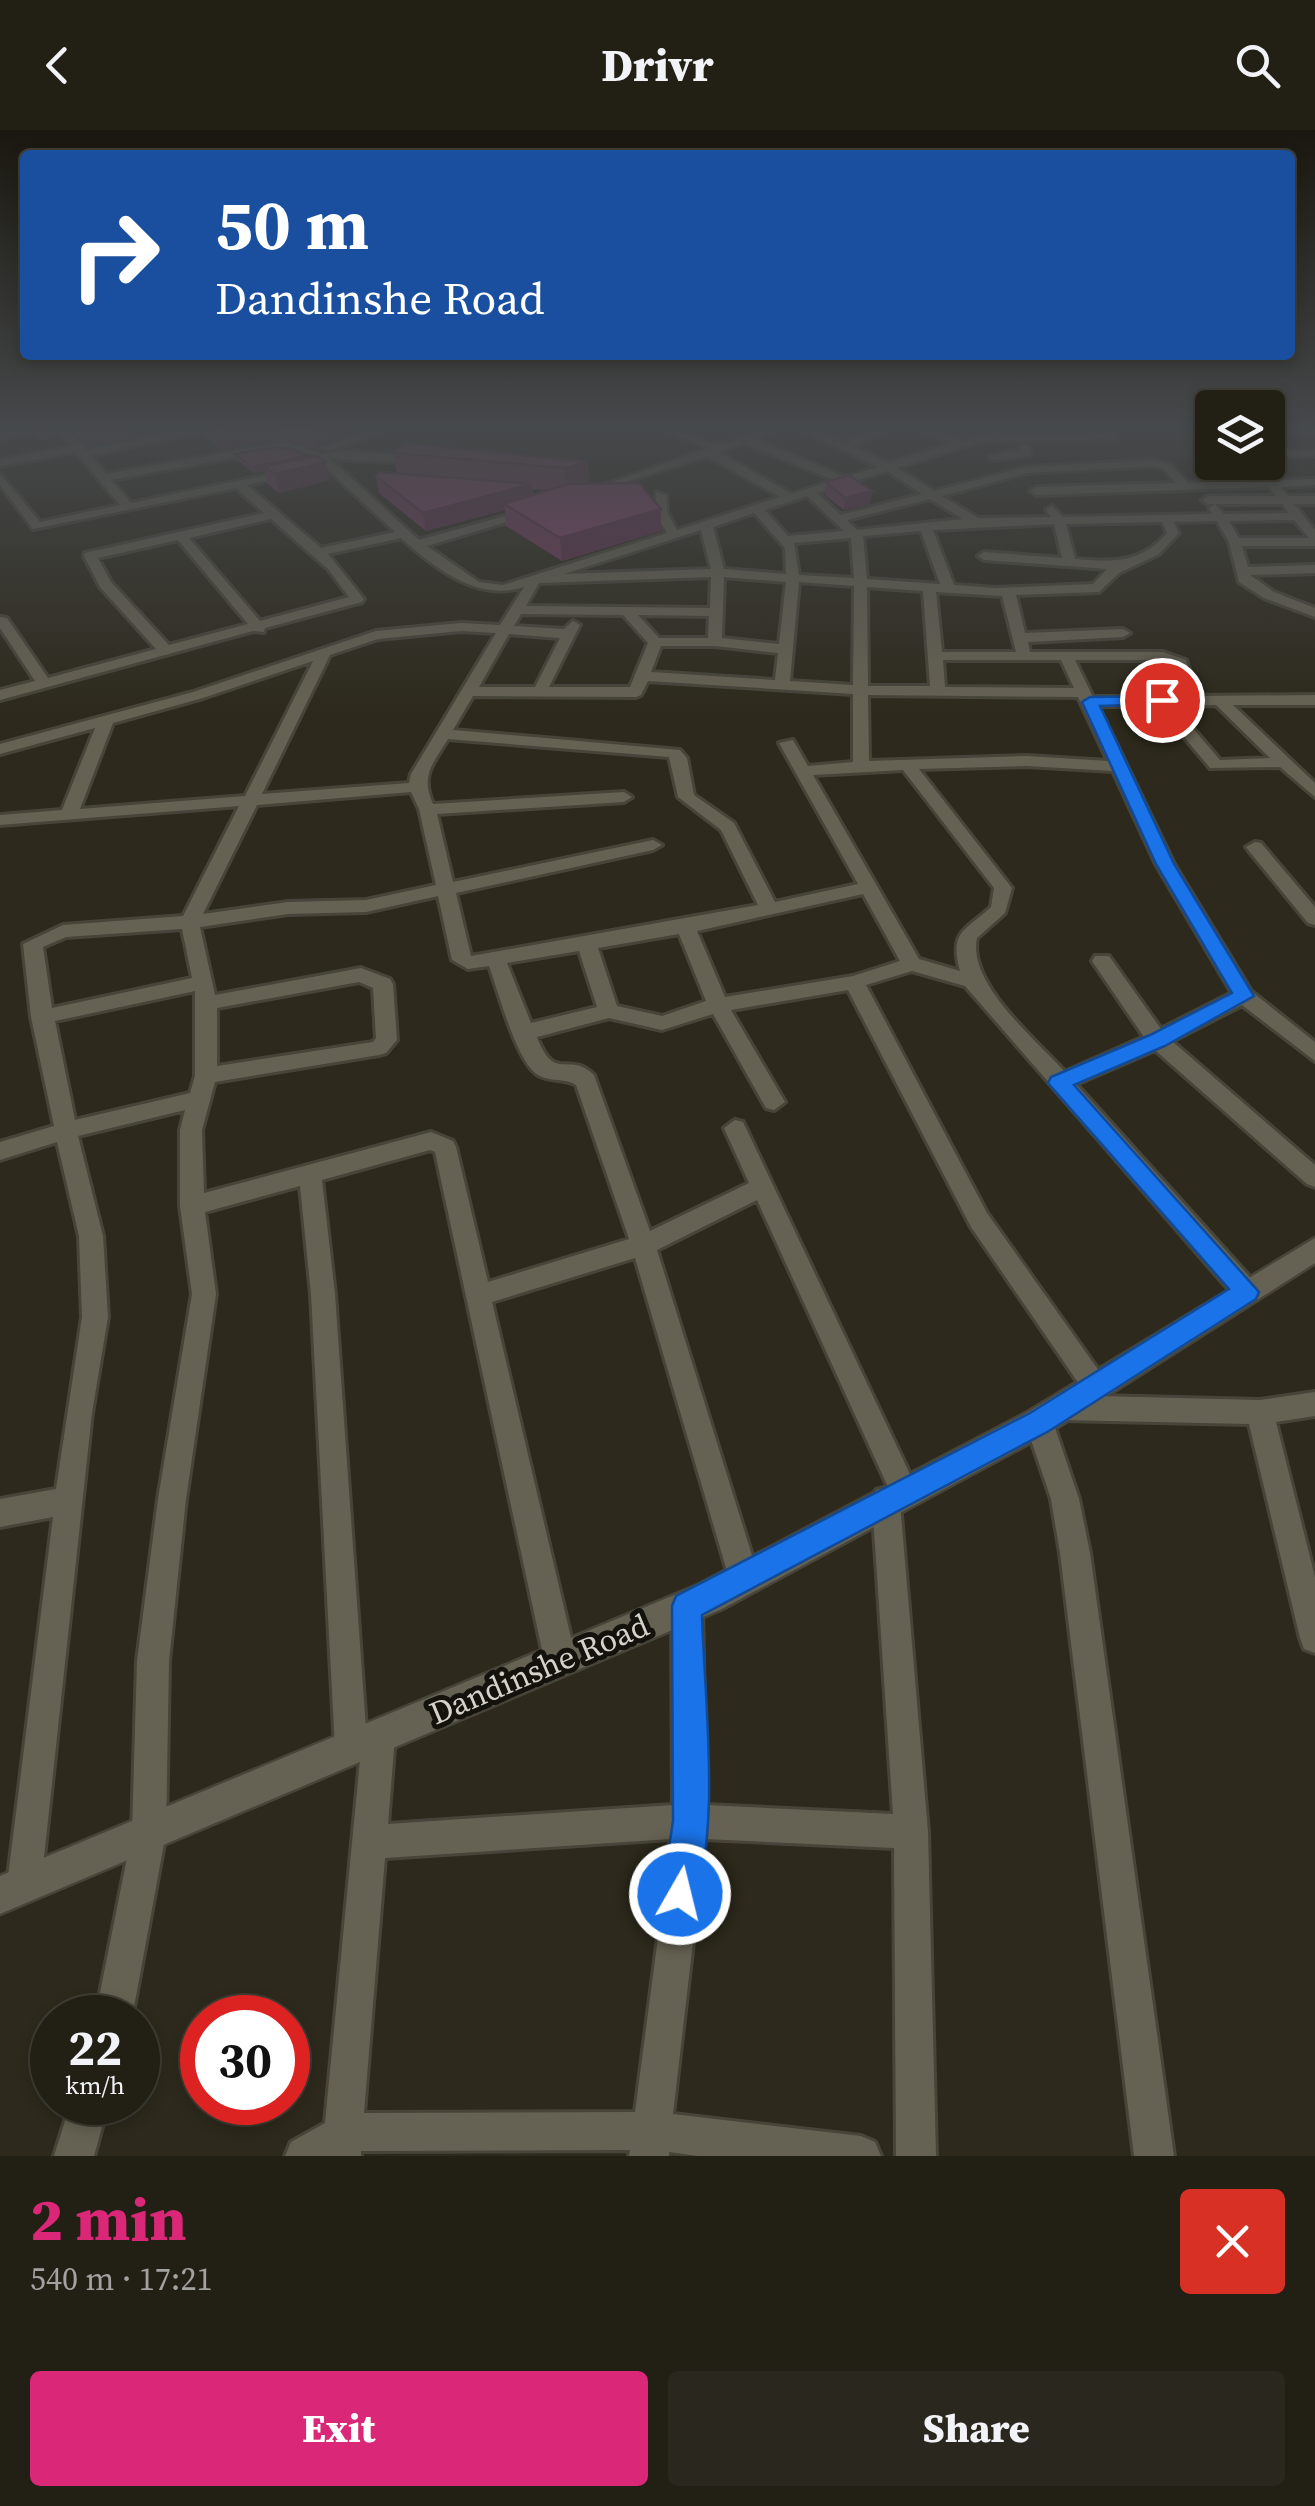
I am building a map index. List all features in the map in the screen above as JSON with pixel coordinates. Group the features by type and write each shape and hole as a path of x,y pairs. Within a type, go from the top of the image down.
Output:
{"street":[{"path":"167,652 89,561 96,552 228,525"},
{"path":"0,695 259,629 358,599 317,553 279,525"},
{"path":"397,525 417,544 484,588 504,589 706,525 718,573 714,642"},
{"path":"417,544 484,525"},
{"path":"668,525 674,535"},
{"path":"771,525 786,540 793,576 782,685"},
{"path":"844,525 856,536 860,582 861,766"},
{"path":"786,540 954,525"},
{"path":"1061,525 1069,560"},
{"path":"536,579 718,573 1008,592 1099,588 1114,570 1164,546 1173,533 1169,525"},
{"path":"1226,525 1235,542 1241,570 1254,588 1315,613"},
{"path":"926,528 948,588"},
{"path":"317,553 405,532"},
{"path":"180,535 259,629"},
{"path":"1235,542 1315,540"},
{"path":"984,556 1126,566"},
{"path":"1241,570 1315,570"},
{"path":"536,579 521,610 419,774 417,787 427,810 464,962 497,961 586,942 686,928 870,887"},
{"path":"929,587 938,692"},
{"path":"1008,592 1024,655"},
{"path":"521,610 716,612"},
{"path":"539,693 578,613"},
{"path":"629,614 655,642 714,642 784,649"},
{"path":"2,621 45,684"},
{"path":"0,750 198,695 325,652 402,631 460,627 569,634"},
{"path":"1020,638 1123,633"},
{"path":"470,691 633,694 644,676 655,642"},
{"path":"118,1995 150,1832 153,1662 172,1499 204,1294 192,1206 191,1130 203,1088 204,993 190,922 248,798 325,652"},
{"path":"1066,654 1165,864 1244,996 1315,1053"},
{"path":"934,656 1172,657 1184,669 1190,700"},
{"path":"644,676 859,690 1162,700 1315,700"},
{"path":"1218,699 1315,792"},
{"path":"1162,700 1216,765 1232,768 1286,762"},
{"path":"70,812 108,718"},
{"path":"443,734 674,754 680,758 686,797 728,827 769,909"},
{"path":"787,744 912,964"},
{"path":"802,771 1042,761 1120,767"},
{"path":"907,764 1003,888 1004,902 998,912 969,935 965,946 972,981 1058,1083 1247,1292"},
{"path":"0,820 417,787"},
{"path":"427,810 624,798"},
{"path":"12,1890 95,1317 90,1236 78,1197 41,1017 32,944 40,937 63,931 190,922 288,908 366,906 653,845"},
{"path":"1255,847 1315,919"},
{"path":"686,928 718,1006 774,1102"},
{"path":"586,942 609,1011"},
{"path":"497,961 522,1033 541,1068 578,1074 586,1081 643,1246 744,1578"},
{"path":"1102,961 1157,1040 1315,1178"},
{"path":"522,1033 609,1011 662,1023 718,1006 854,982 912,964 972,981"},
{"path":"0,1151 203,1088 379,1048 386,1040 383,984 361,976 204,993 41,1017"},
{"path":"854,982 979,1220 1095,1386"},
{"path":"1058,1083 1244,996"},
{"path":"735,1128 764,1186 895,1496 911,1832 916,2156"},
{"path":"192,1206 431,1141 446,1147 560,1659"},
{"path":"310,1173 365,1742 370,1842 344,2144"},
{"path":"479,1295 643,1246 764,1186"},
{"name":"Dandinshe Road","path":"12,1890 687,1606 744,1578 1050,1415 1315,1249"},
{"path":"1154,2156 1075,1553 1050,1415 1260,1412 1315,1404"},
{"path":"1260,1412 1315,1638"},
{"path":"0,1513 69,1500"},
{"path":"651,2144 664,2002 690,1821 687,1606"},
{"path":"370,1842 690,1821 911,1832"},
{"path":"74,2156 83,2125"},
{"path":"305,2156 344,2144 651,2144 861,2156"}],"building":[{"path":"538,525 607,525 560,538"}],"route":[{"path":"680,1894 690,1821 687,1606 1039,1422 1247,1292 1058,1083 1244,996 1165,864 1090,702 1162,700"}]}
